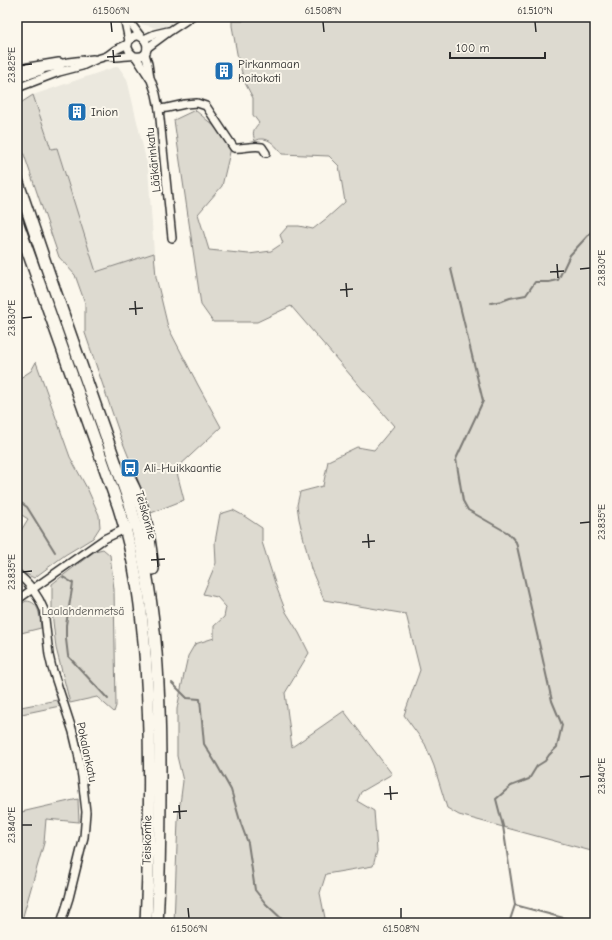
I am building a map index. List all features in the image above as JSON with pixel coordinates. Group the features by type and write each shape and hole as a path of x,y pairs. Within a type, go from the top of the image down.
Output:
{"highway":[{"path":"17,71 59,64"},
{"name":"Teiskontie","path":"17,180 137,524 143,551 150,595 157,658 160,744 160,841 157,923"},
{"name":"Teiskontie","path":"17,221 106,471 125,529 137,582 143,628 150,752 150,820 146,923"},
{"path":"112,451 120,458 140,500 144,512 153,575 150,595"}],"street":[{"path":"125,17 146,42 146,51"},
{"path":"125,17 129,43 128,51 134,56"},
{"path":"107,56 142,56 170,31 191,17"},
{"path":"17,88 107,56 129,43 134,37 142,38 170,31"},
{"name":"Lääkärinkatu","path":"146,51 150,80"},
{"name":"Lääkärinkatu","path":"134,56 150,80 156,94 159,109 172,238"},
{"path":"17,79 59,64 97,59"},
{"path":"159,109 197,103 206,106 234,148 240,149 256,145 262,147 266,153"},
{"path":"17,600 104,539 137,524"},
{"name":"Pokalankatu","path":"17,574 32,589 42,603 52,668 73,732 82,776 86,812 84,838 61,923"}],"shaded area":[{"path":"136,17 182,17 171,24 154,28 141,24"},
{"path":"118,66 127,79 148,168 154,253 96,273 57,148 51,149 33,95"}],"green space":[{"path":"246,17 595,17 595,852 459,815 447,808 434,766 425,744 404,715 420,670 406,614 324,600 311,569 297,505 300,492 323,486 328,461 357,447 374,450 394,426 291,306 257,322 213,322 201,305 174,120 195,110 214,126 231,148 222,186 198,214 209,250 249,254 271,251 283,243 280,235 288,226 299,226 313,229 345,202 339,166 329,156 282,154 270,141 260,139 255,141 254,131 259,123 253,115 253,98 245,83 238,59 232,26 232,21 243,21"},
{"path":"33,95 51,149 57,148 96,272 154,253 156,277 168,327 221,427 176,469 184,500 151,513 121,438 85,333 85,303 75,275 59,257 17,134 17,113 19,104"},
{"path":"36,362 70,457 88,490 99,515 100,527 93,538 65,555 34,578 17,568 17,537 28,519 17,512 17,380 31,371"},
{"path":"233,510 262,528 262,542 276,586 286,612 309,653 285,693 292,747 344,711 392,774 361,792 357,801 374,811 377,851 373,866 326,874 320,893 326,923 174,923 178,820 183,781 177,756 177,709 188,656 195,644 214,638 214,626 224,617 226,607 217,597 203,594 216,563 215,542 220,514"},
{"name":"Laalahdenmetsä","path":"103,549 110,555 114,589 116,706 114,712 97,697 70,703 56,648 52,612 52,584 95,551"},
{"path":"26,601 31,602 37,607 40,615 41,628 17,634 17,607"},
{"path":"17,691 21,707 57,700 60,706 17,715"},
{"path":"78,799 79,822 46,819 44,843 21,923 17,923 17,813"}],"waterway":[{"path":"491,303 526,295 535,282 549,282 558,280 570,255 595,229"},
{"path":"451,269 483,401 456,459 463,501 468,510 508,533 516,542 552,701 562,725 557,747 545,761 537,766 529,779 511,786 496,799 503,826 515,905 509,923"},
{"path":"17,500 27,507 55,552"},
{"path":"63,577 73,583 66,625 68,656 108,699"},
{"path":"172,683 187,698 200,699 204,744 231,790 248,843 255,890 266,904 286,923"},
{"path":"515,905 582,923"}],"place":[{"name":"Pirkanmaan hoitokoti","path":"224,71"},
{"name":"Inion","path":"77,112"},
{"name":"Ali-Huikkaantie","path":"130,468"}]}
